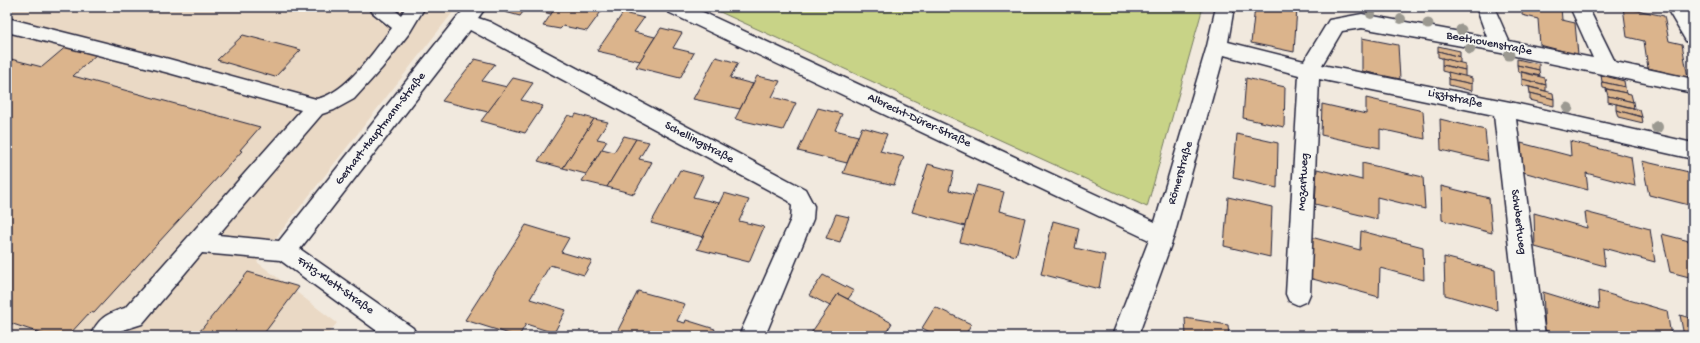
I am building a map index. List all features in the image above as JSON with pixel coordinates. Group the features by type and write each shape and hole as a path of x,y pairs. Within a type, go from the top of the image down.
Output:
{"street":[{"path":"7,25 169,66 316,107 327,105 347,94 403,27 416,7"},
{"name":"Albrecht-Dürer-Straße","path":"675,7 1162,236"},
{"name":"Römerstraße","path":"1125,336 1162,236 1218,46 1225,7"},
{"path":"1484,7 1501,46"},
{"path":"1579,7 1607,67"},
{"path":"1674,7 1693,36"},
{"path":"378,9 403,27"},
{"name":"Gerhart-Hauptmann-Straße","path":"285,251 471,14"},
{"name":"Schellingstraße","path":"471,14 483,27 797,195 803,206 802,219 752,336"},
{"name":"Beethovenstraße","path":"1310,70 1336,25 1362,21 1501,46 1693,86"},
{"name":"Lisztstraße","path":"1218,46 1310,70 1504,109 1693,151"},
{"name":"Mozartweg","path":"1298,294 1310,70"},
{"path":"103,336 115,322 133,316 316,107"},
{"name":"Schubertweg","path":"1504,109 1532,336"},
{"path":"197,243 285,251"},
{"name":"Fritz-Klett-Straße","path":"285,251 404,336"}],"shaded area":[{"path":"7,7 457,7 257,262 337,323 326,336 7,336"}],"green space":[{"path":"709,7 1203,7 1147,207"}],"building":[{"path":"509,7 556,7 551,14 526,8 520,16 505,12"},
{"path":"556,7 594,7 603,9 587,31 563,26 560,29 543,26"},
{"path":"1255,7 1297,8 1294,52 1251,43"},
{"path":"1522,7 1561,7 1562,20 1575,23 1578,55 1540,45 1538,19 1522,15"},
{"path":"1623,7 1664,16 1669,41 1682,44 1688,78 1648,68 1644,41 1627,37"},
{"path":"623,13 644,18 634,32 655,37 640,61 597,51"},
{"path":"661,28 682,33 673,48 694,53 680,78 636,67"},
{"path":"243,35 301,50 275,77 217,60"},
{"path":"1362,38 1398,45 1400,79 1362,71"},
{"path":"68,45 98,53 73,76 260,127 240,150 242,151 94,313 90,312 68,336 49,336 7,322 7,58 42,67"},
{"path":"1438,46 1460,51 1460,57 1438,51"},
{"path":"1438,51 1460,57 1460,63 1438,57"},
{"path":"716,57 738,63 730,78 753,84 740,109 693,99"},
{"path":"1442,58 1465,64 1465,70 1442,65"},
{"path":"475,59 495,64 482,81 507,87 488,112 442,101"},
{"path":"1517,59 1539,64 1539,70 1517,65"},
{"path":"1442,65 1465,70 1465,77 1442,71"},
{"path":"1517,65 1539,70 1540,76 1518,71"},
{"path":"1448,72 1472,78 1472,84 1449,79"},
{"path":"1521,72 1545,78 1546,85 1522,79"},
{"path":"1601,75 1624,81 1625,87 1602,82"},
{"path":"757,76 780,81 772,97 796,103 783,130 735,119"},
{"path":"513,78 533,83 521,100 543,106 525,133 481,121"},
{"path":"1246,78 1285,87 1284,127 1243,118"},
{"path":"1449,79 1472,84 1472,91 1449,85"},
{"path":"1522,79 1546,85 1546,91 1522,85"},
{"path":"1602,82 1625,87 1626,93 1603,88"},
{"path":"1529,87 1553,93 1554,99 1530,93"},
{"path":"1606,89 1631,94 1633,102 1608,96"},
{"path":"1530,93 1554,99 1554,106 1530,100"},
{"path":"1608,96 1633,102 1634,108 1608,102"},
{"path":"1366,98 1423,111 1425,139 1380,129 1380,148 1321,135 1322,104 1366,114"},
{"path":"1616,104 1640,110 1642,117 1616,110"},
{"path":"818,108 842,114 835,130 858,136 847,163 798,151"},
{"path":"1616,110 1642,117 1643,123 1618,117"},
{"path":"576,114 594,119 563,168 538,161 568,115 574,117"},
{"path":"594,119 608,122 597,139 607,141 586,174 563,168"},
{"path":"1440,119 1485,130 1488,161 1441,150"},
{"path":"862,127 887,134 880,151 904,157 894,185 843,173"},
{"path":"1237,134 1278,143 1277,188 1233,178"},
{"path":"624,136 636,139 607,187 582,181 602,149 614,152"},
{"path":"636,139 649,142 639,159 652,162 634,194 607,187"},
{"path":"1570,141 1631,157 1635,186 1586,173 1588,190 1523,172 1521,143 1571,156"},
{"path":"1642,161 1693,173 1693,206 1649,195"},
{"path":"1362,163 1423,177 1425,209 1377,197 1377,219 1315,204 1317,169 1362,180"},
{"path":"928,164 954,171 949,190 974,196 965,226 912,212"},
{"path":"680,170 703,176 693,197 719,203 703,237 651,223"},
{"path":"977,185 1004,192 999,211 1025,218 1016,256 960,242"},
{"path":"1441,186 1489,198 1492,233 1442,220"},
{"path":"724,193 749,200 739,221 764,227 749,262 697,249"},
{"path":"1228,197 1272,207 1270,257 1224,246"},
{"path":"1585,212 1650,229 1655,262 1603,248 1605,266 1535,247 1534,213 1587,228"},
{"path":"836,214 849,217 840,242 826,238"},
{"path":"1053,221 1079,228 1075,248 1105,255 1099,289 1041,274"},
{"path":"526,225 569,238 561,252 592,261 584,275 550,265 530,299 566,310 554,333 526,324 519,336 516,336 465,320"},
{"path":"1361,231 1423,247 1424,280 1380,268 1379,297 1309,278 1311,237 1360,250"},
{"path":"1662,234 1693,242 1693,278 1670,272"},
{"path":"1444,257 1495,270 1497,310 1445,295"},
{"path":"248,272 299,287 262,336 196,336"},
{"path":"823,275 854,291 848,299 838,294 830,306 809,295"},
{"path":"638,291 685,304 677,321 685,323 686,320 715,329 712,336 615,336"},
{"path":"1598,291 1667,311 1671,336 1631,336 1617,332 1617,336 1563,336 1545,330 1543,292 1599,309"},
{"path":"838,294 892,323 884,336 809,336"},
{"path":"935,307 971,324 965,336 938,336 922,328"},
{"path":"1680,315 1693,319 1693,336 1684,336"},
{"path":"1185,318 1228,325 1229,336 1186,336"}]}
